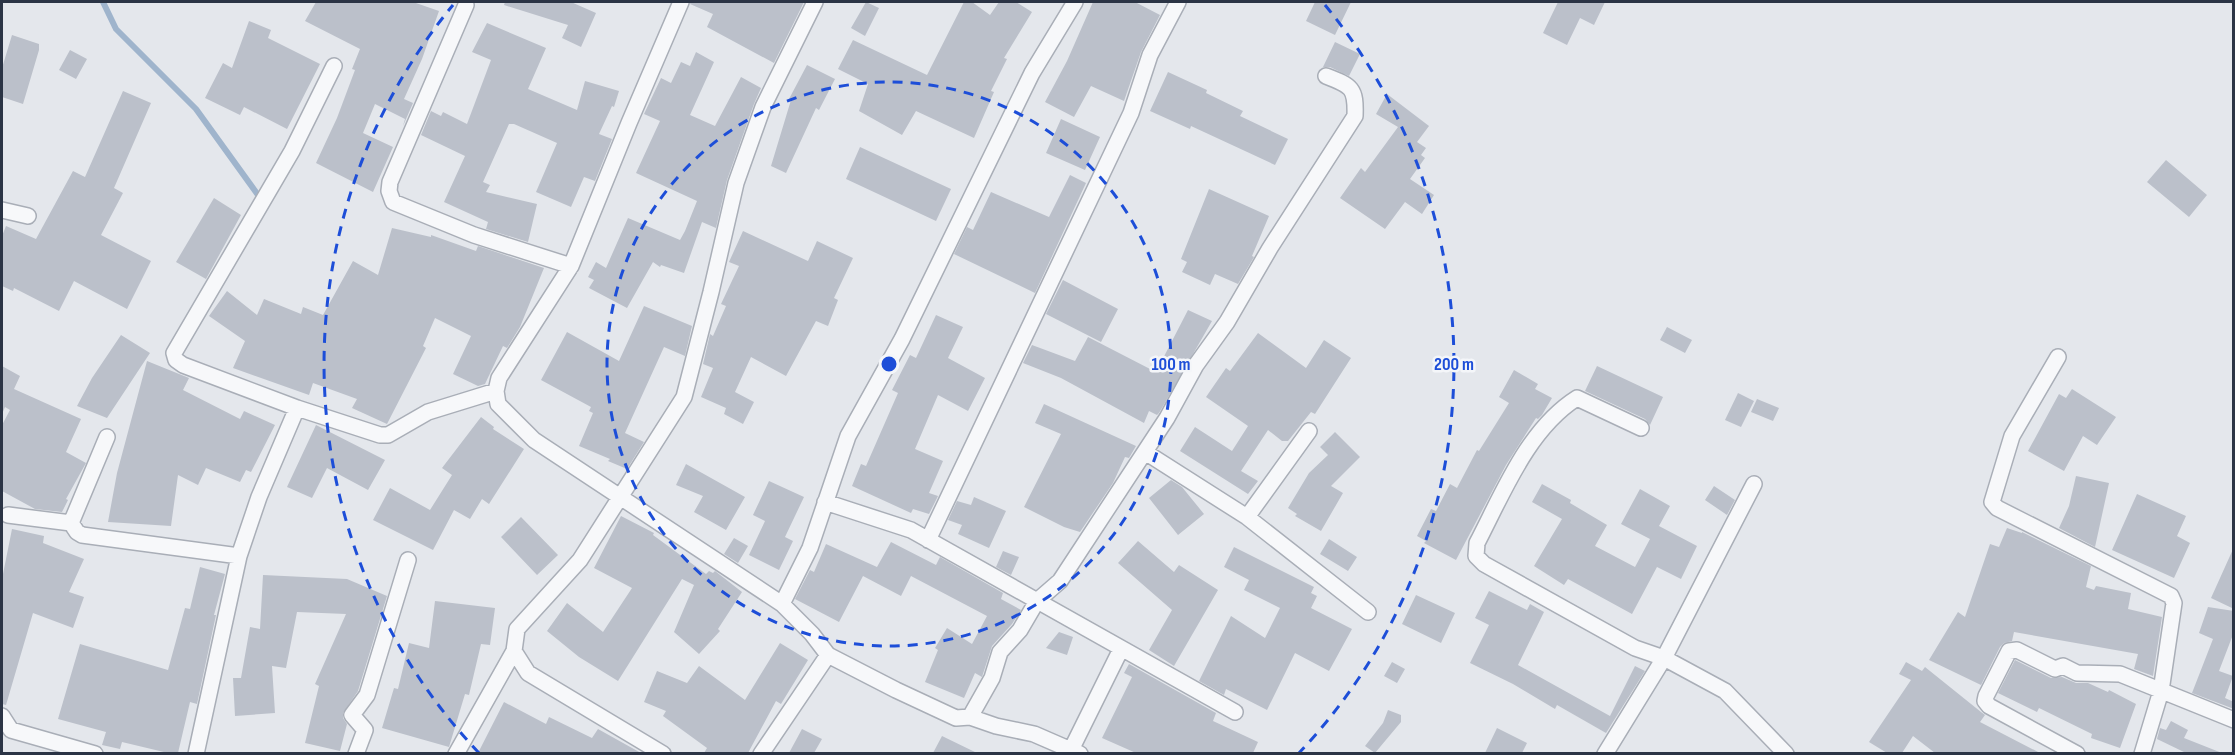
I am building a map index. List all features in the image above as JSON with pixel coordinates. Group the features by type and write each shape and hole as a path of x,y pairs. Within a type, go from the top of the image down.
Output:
{"street":[{"path":"681,2 571,266 500,378 496,391 498,404 534,440 782,604 828,654 956,718 970,717 996,726 1034,734 1075,752 1121,650"},
{"path":"456,753 514,651 517,629 580,560 684,398 736,183 763,107 815,2"},
{"path":"782,604 810,548 848,436 902,339 1032,73 1075,2"},
{"path":"928,540 1131,113 1150,55 1178,2"},
{"path":"466,5 390,182 389,191 393,202 474,235 571,266"},
{"path":"334,66 292,151 174,353 176,360 183,365 297,408 380,435 388,435 428,412 496,391"},
{"path":"970,717 992,678 1000,652 1020,630 1037,601 1060,581 1167,418 1196,365 1227,322 1270,248 1355,116 1354,92 1348,85 1326,76"},
{"path":"2,210 28,216"},
{"path":"2058,357 2012,436 1992,502 1997,508 2171,596 2174,603 2161,692 2142,753"},
{"path":"1641,428 1577,398 1562,408 1520,459 1477,543 1476,556 1484,564 1635,648 1664,658 1725,691 1786,753"},
{"path":"196,753 239,556 259,497 297,408"},
{"path":"1247,517 1309,431"},
{"path":"71,523 106,437"},
{"path":"1145,452 1247,517 1368,612"},
{"path":"1605,753 1664,658 1754,484"},
{"path":"825,502 911,530 1235,712"},
{"path":"8,515 71,523 82,535 239,556"},
{"path":"356,753 365,730 352,715 367,695 408,560"},
{"path":"2077,753 1989,706 1985,701 2009,651 2017,650 2055,669 2063,666 2077,673 2120,674 2234,720"},
{"path":"514,651 528,674 663,753"},
{"path":"761,753 828,654"},
{"path":"2,716 11,730 95,753"}],"building":[{"path":"316,2 413,2 439,11 422,59 404,99 413,103 403,126 405,119 375,104 363,133 393,147 373,192 316,163 337,118 355,70 352,69 360,49 305,21"},
{"path":"505,2 571,2 596,13 581,47 562,38 568,25 504,5"},
{"path":"691,2 804,2 774,63 707,27 713,14 690,4"},
{"path":"866,2 879,8 865,36 851,28"},
{"path":"964,2 972,2 990,15 999,2 1016,2 1032,12 1004,58 1007,59 991,91 994,92 974,138 916,111 902,135 859,111 868,84 838,69 853,40 927,75"},
{"path":"1093,2 1135,2 1160,15 1141,52 1124,101 1091,86 1074,117 1045,102 1067,61"},
{"path":"1315,2 1351,2 1335,35 1306,21"},
{"path":"1558,2 1605,2 1594,25 1580,18 1567,45 1543,33"},
{"path":"249,21 271,30 268,38 320,64 287,129 244,107 240,115 205,98 223,63 232,68"},
{"path":"487,23 546,48 528,89 577,110 585,81 619,91 614,107 612,106 599,134 612,139 595,181 584,177 571,207 536,192 557,143 514,124 509,124 483,182 490,185 486,192 537,204 528,242 486,229 488,222 444,202 465,156 421,135 431,111 441,116 443,112 467,124 491,60 472,52"},
{"path":"12,35 39,44 23,104 2,97 2,68"},
{"path":"1335,42 1360,54 1349,76 1330,67 1323,67"},
{"path":"70,50 87,59 76,79 59,70"},
{"path":"696,52 714,62 690,115 715,126 741,77 761,88 727,180 716,228 702,222 684,273 661,265 660,267 653,262 627,308 589,288 594,280 588,277 596,262 606,268 628,218 680,240 685,231 697,201 636,173 660,121 644,114 661,78 671,83 681,62 690,66"},
{"path":"807,65 835,79 819,110 816,108 786,173 771,166 791,100 789,99"},
{"path":"1168,72 1207,90 1206,93 1243,111 1240,116 1288,139 1275,165 1191,126 1190,129 1150,111"},
{"path":"123,91 151,103 114,188 123,193 101,235 151,261 127,309 74,281 59,311 14,288 13,291 2,286 2,236 6,226 36,239 73,171 85,177"},
{"path":"1387,94 1429,126 1417,142 1426,148 1421,155 1425,158 1410,179 1434,195 1422,214 1405,202 1385,229 1340,198 1361,168 1365,172 1398,127 1376,114"},
{"path":"1061,119 1100,137 1085,170 1046,153"},
{"path":"860,147 951,189 936,221 846,179"},
{"path":"2166,160 2207,195 2189,217 2147,182"},
{"path":"1070,175 1086,183 1035,293 954,254 967,227 973,230 991,192 1049,217"},
{"path":"1209,189 1269,216 1252,256 1254,257 1238,284 1215,274 1210,285 1182,272 1187,262 1181,259"},
{"path":"214,198 241,215 206,279 176,262"},
{"path":"392,228 431,237 431,235 476,251 478,246 544,268 520,327 507,348 503,346 485,384 478,386 453,374 471,336 435,318 423,346 426,348 387,424 352,408 357,399 313,383 309,395 233,368 245,341 209,316 227,291 257,315 264,299 301,314 303,307 323,315 353,261 378,275"},
{"path":"743,231 808,261 817,241 853,258 834,298 838,300 828,326 816,321 786,376 751,357 735,392 754,402 743,424 724,414 726,408 701,397 713,368 703,364 710,334 713,336 726,306 721,304 739,266 729,262"},
{"path":"1063,280 1118,309 1101,342 1046,314"},
{"path":"644,306 692,326 685,356 664,347 625,433 644,442 627,469 579,446 593,413 589,411 591,407 541,380 567,332 619,361"},
{"path":"1188,310 1212,321 1159,413 1157,415 1149,411 1144,423 1061,378 1023,363 1032,345 1075,361 1088,337 1152,370 1153,368 1157,370"},
{"path":"936,315 963,327 948,358 985,378 968,411 938,395 915,449 943,461 929,493 938,496 929,514 913,509 911,513 852,486 861,464 866,466 898,393 892,390 910,355 916,358"},
{"path":"1667,327 1692,340 1685,353 1660,340"},
{"path":"1258,333 1306,368 1324,340 1351,358 1315,414 1311,412 1288,441 1282,441 1268,430 1241,471 1258,481 1248,494 1180,451 1195,427 1232,451 1248,426 1206,397 1226,368 1230,371"},
{"path":"121,335 150,353 107,418 77,406 92,378"},
{"path":"147,361 189,378 183,390 240,419 244,411 275,425 251,472 246,470 240,482 206,468 198,485 178,475 171,526 108,522 117,473"},
{"path":"2,366 20,376 14,389 81,419 66,452 86,463 66,499 68,500 62,512 35,509 2,491 2,425 10,410 5,407 2,414"},
{"path":"1597,366 1663,397 1650,425 1645,419 1585,391"},
{"path":"1514,370 1538,384 1535,389 1552,398 1542,415 1536,418 1506,465 1456,560 1424,543 1426,541 1417,536 1431,509 1436,511 1450,484 1457,488 1477,450 1479,451 1509,403 1499,397"},
{"path":"2072,389 2116,417 2097,445 2083,436 2064,471 2028,451 2059,394 2066,398"},
{"path":"1738,393 1754,401 1741,427 1725,420"},
{"path":"1757,399 1779,408 1773,421 1751,412"},
{"path":"1044,404 1136,446 1129,458 1125,457 1113,483 1080,532 1064,527 1024,507 1061,434 1035,423"},
{"path":"481,417 494,427 493,429 524,449 489,504 482,499 470,519 454,510 433,550 373,520 390,488 430,510 452,475 442,468"},
{"path":"316,425 385,460 368,490 327,468 312,498 287,487"},
{"path":"1335,432 1360,457 1331,486 1343,493 1321,531 1295,516 1297,514 1288,508 1309,473 1328,455 1320,447"},
{"path":"686,464 745,497 726,530 694,512 703,496 676,485"},
{"path":"2076,476 2109,483 2095,547 2059,528 2069,506"},
{"path":"1171,480 1182,487 1204,514 1178,535 1149,498"},
{"path":"769,481 804,497 785,537 793,541 779,570 749,555 765,521 753,515"},
{"path":"1542,484 1571,500 1570,503 1607,525 1595,546 1635,567 1650,539 1621,524 1640,489 1670,506 1659,526 1697,546 1681,579 1657,567 1632,614 1568,579 1564,585 1534,566 1562,519 1532,502"},
{"path":"1714,486 1735,500 1727,515 1705,500"},
{"path":"2137,494 2186,516 2177,536 2190,543 2174,578 2112,550"},
{"path":"974,497 1006,511 989,548 958,534 962,525 948,520 957,501 971,505"},
{"path":"621,516 654,533 653,535 706,574 709,571 713,573 715,571 742,592 718,629 720,631 699,654 674,632 694,585 682,579 618,681 579,657 547,631 567,603 603,632 632,588 594,568"},
{"path":"521,517 558,555 537,575 501,537"},
{"path":"2007,528 2022,532 2091,566 2086,587 2094,590 2096,586 2131,593 2128,609 2162,617 2153,676 2134,669 2138,654 2014,632 2012,641 2000,647 1981,685 1929,660 1958,612 1965,617 1990,544 1999,547"},
{"path":"12,529 44,536 43,543 84,559 69,592 84,597 73,628 33,613 6,705 2,704 2,579"},
{"path":"734,538 748,546 738,563 724,554"},
{"path":"1329,539 1357,557 1348,571 1320,554"},
{"path":"1138,541 1174,572 1179,565 1218,590 1174,666 1149,650 1172,610 1118,563"},
{"path":"891,542 936,565 940,557 1003,593 1001,599 1021,610 992,646 982,677 975,673 964,698 925,682 938,650 935,648 947,628 972,644 987,616 911,576 901,596 863,576 839,622 795,599 810,570 814,572 826,544 877,567"},
{"path":"1234,547 1314,587 1311,593 1317,596 1311,608 1352,629 1329,671 1295,653 1267,710 1226,689 1224,695 1199,681 1231,616 1265,638 1280,608 1244,590 1249,580 1224,567"},
{"path":"2234,547 2234,609 2211,598"},
{"path":"1003,551 1019,557 1011,575 996,567"},
{"path":"200,567 225,574 214,615 216,615 197,704 190,702 178,753 168,753 122,742 120,749 102,745 106,732 58,719 80,644 168,670 185,608 190,609"},
{"path":"263,575 347,579 387,596 358,691 343,713 347,724 340,751 305,743 319,686 315,684 346,614 297,612 286,668 272,666 275,713 235,716 233,678 241,678 250,627 260,629"},
{"path":"1489,591 1527,610 1530,604 1544,612 1518,665 1610,716 1635,666 1645,671 1606,733 1557,705 1555,709 1513,684 1470,663 1489,625 1475,618"},
{"path":"1416,595 1455,613 1441,643 1402,624"},
{"path":"435,601 495,608 490,645 481,644 469,695 465,694 449,747 382,728 394,688 398,689 409,643 429,648"},
{"path":"2208,607 2234,611 2234,632 2219,671 2233,676 2225,698 2234,702 2234,709 2192,693 2213,639 2199,633"},
{"path":"1059,632 1073,637 1067,655 1046,648"},
{"path":"780,643 808,660 781,704 776,701 748,753 704,753 707,748 663,716 666,711 644,702 657,671 687,683 699,666 745,700"},
{"path":"2015,660 2051,678 2062,677 2076,683 2088,683 2108,692 2109,690 2136,704 2120,748 2091,738 2092,734 2039,708 2037,712 1998,693"},
{"path":"1392,662 1405,669 1397,683 1384,676"},
{"path":"1906,662 1922,671 1925,667 1985,715 1980,722 2040,753 1935,753 1913,736 1902,753 1887,753 1869,742 1911,680 1899,674"},
{"path":"1129,664 1216,713 1213,721 1258,742 1253,753 1136,753 1102,738 1132,677 1124,673"},
{"path":"504,702 546,724 549,717 592,738 598,729 641,753 478,753"},
{"path":"1388,710 1401,715 1401,722 1375,753 1365,746 1383,723"},
{"path":"2171,721 2188,730 2184,738 2222,753 2186,753 2157,739 2160,728 2166,730"},
{"path":"1497,728 1527,743 1522,753 1485,753"},
{"path":"802,729 822,739 814,753 789,753"},
{"path":"942,736 977,753 933,753"}],"waterway":[{"path":"103,2 116,29 196,109 258,195"}]}
